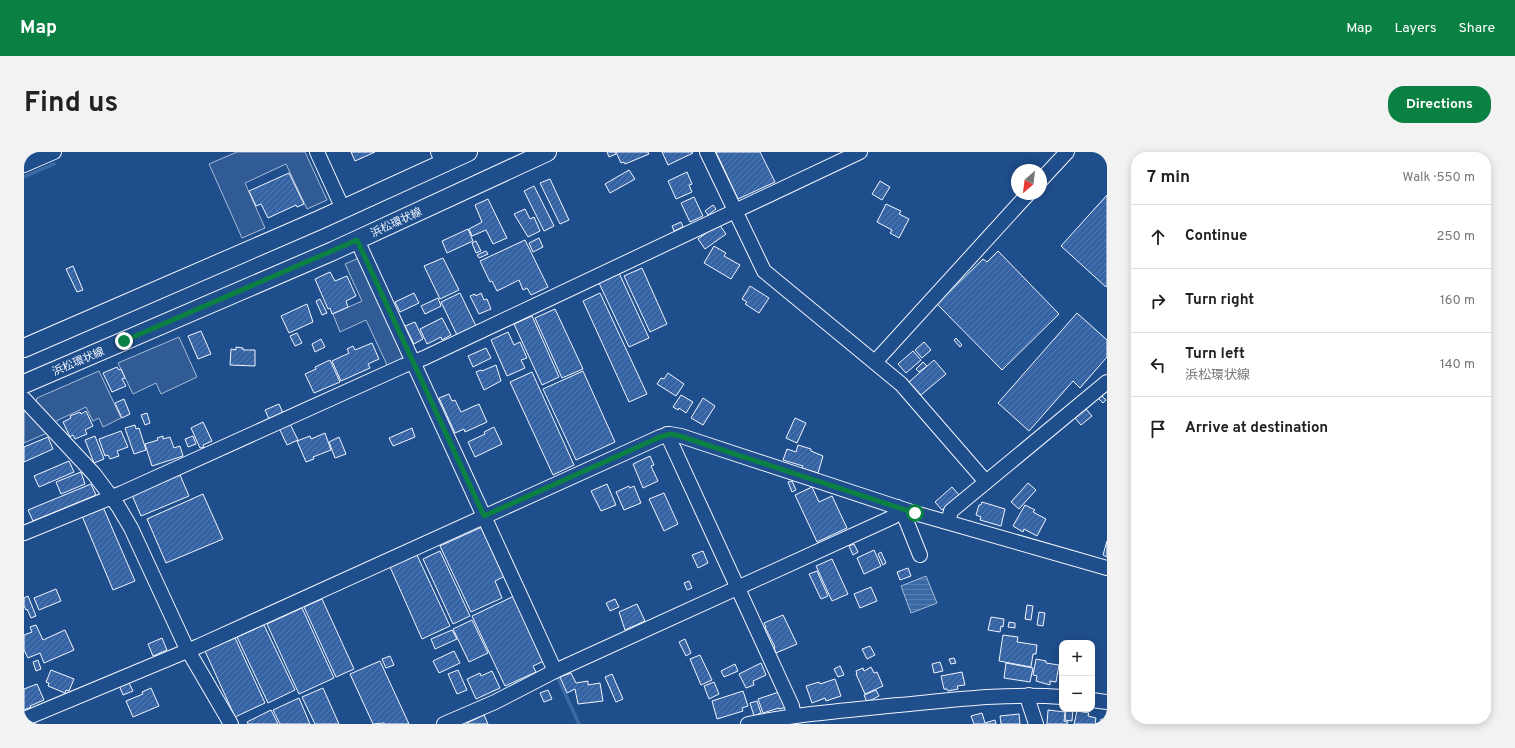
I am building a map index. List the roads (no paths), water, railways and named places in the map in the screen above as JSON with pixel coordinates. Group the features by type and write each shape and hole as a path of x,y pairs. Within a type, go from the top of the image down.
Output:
{"main road":[{"path":"24,348 343,209 440,158 468,152"},
{"name":"浜松環状線","path":"24,384 357,240 547,152"}],"street":[{"path":"24,165 54,152"},
{"path":"317,152 343,209"},
{"path":"708,152 764,271 901,384 986,482"},
{"path":"24,533 112,497 413,362 860,152"},
{"path":"1047,174 1067,152"},
{"path":"875,362 1023,200"},
{"path":"357,240 555,671"},
{"path":"948,522 951,511 1107,382"},
{"path":"24,399 94,474 112,497 131,528 188,650 231,724"},
{"path":"667,434 792,706 794,716"},
{"path":"24,719 188,650 667,434 680,436 897,507 1107,568"},
{"path":"897,507 906,520 920,555"},
{"path":"444,724 495,702 555,671 893,517 897,507"},
{"path":"1029,695 1029,703 1036,724"},
{"path":"748,724 794,716 984,697 1029,695 1059,697"},
{"path":"1095,700 1107,702"}],"waterway":[{"path":"24,177 54,164"},
{"path":"558,678 579,724"}]}
